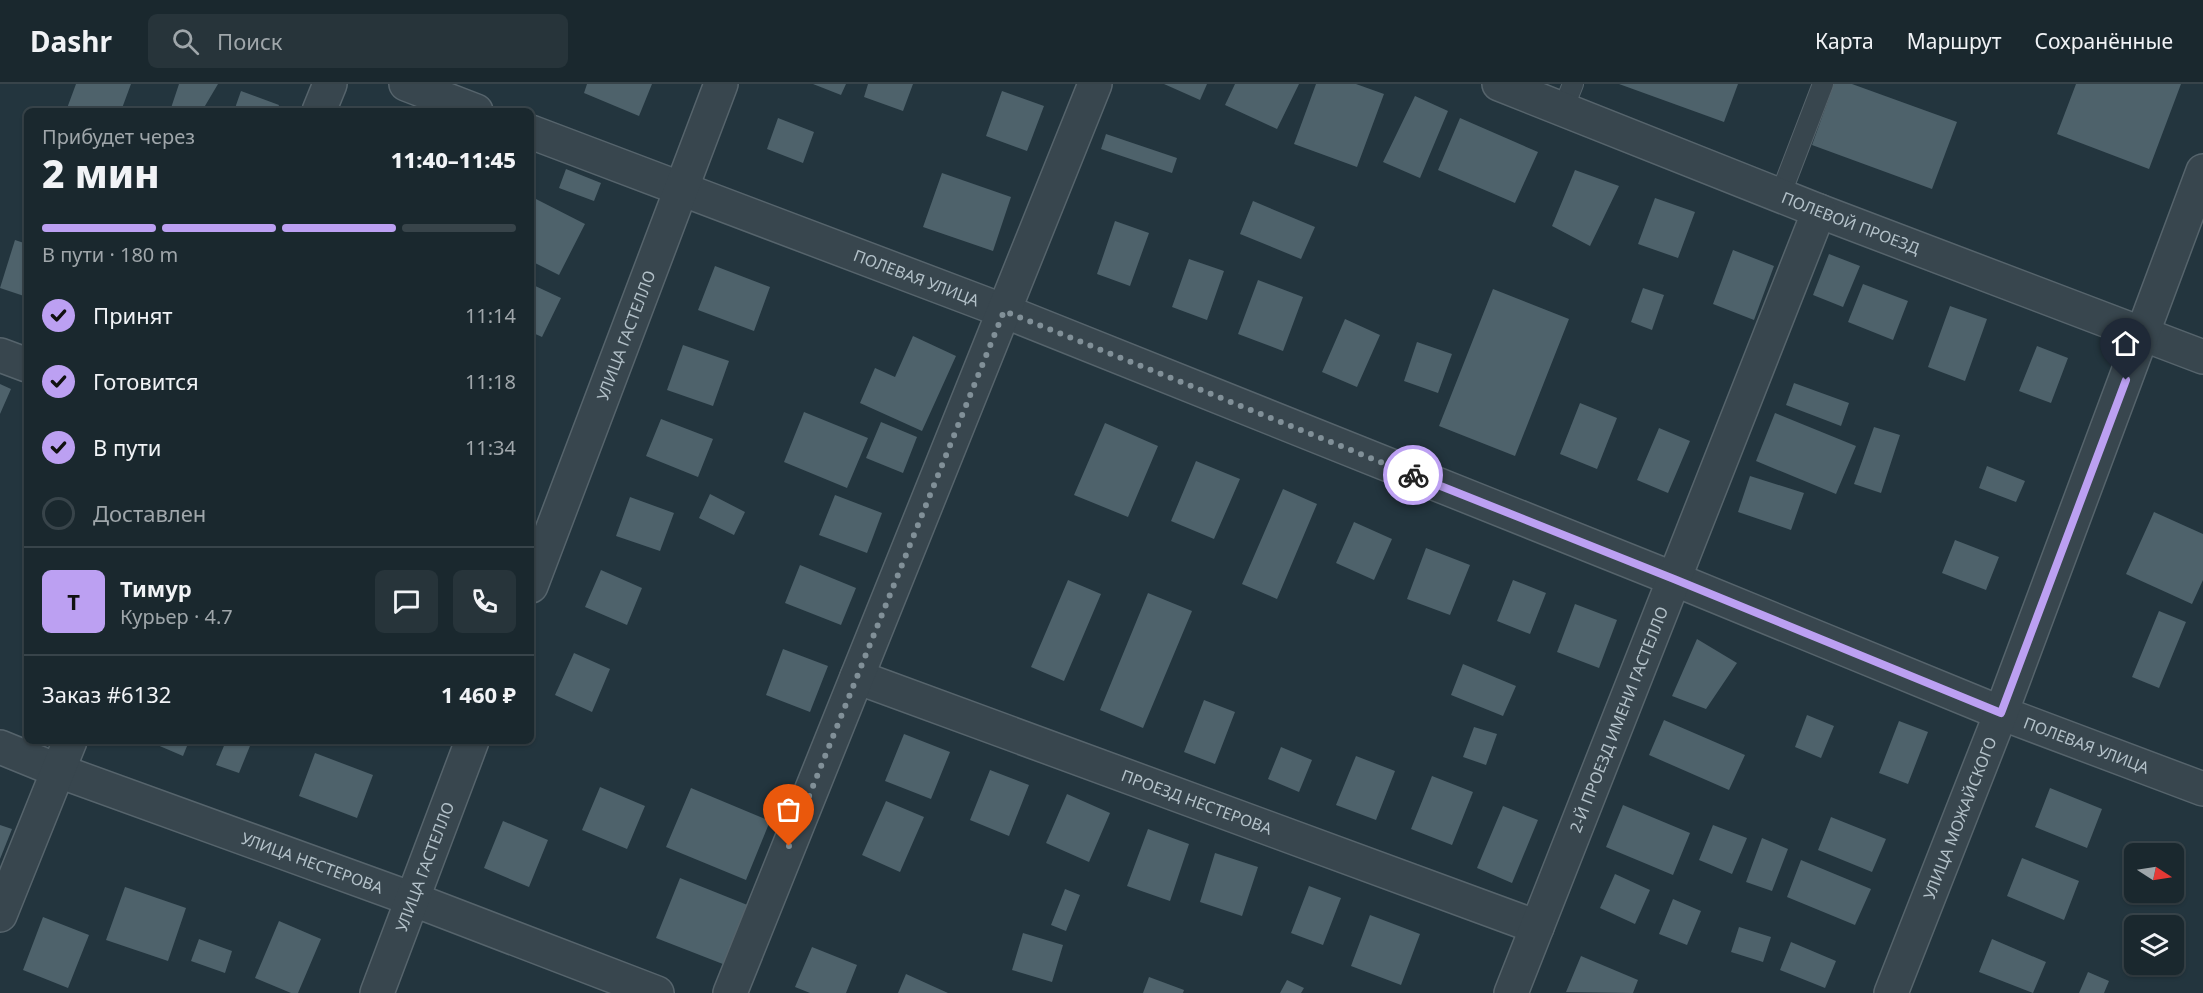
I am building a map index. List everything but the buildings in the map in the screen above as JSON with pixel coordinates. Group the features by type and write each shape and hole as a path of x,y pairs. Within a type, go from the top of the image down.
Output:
{"street":[{"path":"320,108 330,84"},
{"path":"406,84 468,108"},
{"name":"УЛИЦА ГАСТЕЛЛО","path":"534,578 721,84"},
{"path":"730,993 1095,84"},
{"name":"ПОЛЕВОЙ ПРОЕЗД","path":"1499,84 1568,97 1780,196 2203,357"},
{"name":"ПОЛЕВАЯ УЛИЦА","path":"534,133 1004,311 1674,579 2001,713 2203,789"},
{"name":"УЛИЦА МОЖАЙСКОГО","path":"1891,993 2001,713 2203,171"},
{"name":"2-Й ПРОЕЗД ИМЕНИ ГАСТЕЛЛО","path":"1511,993 1819,211"},
{"path":"0,355 24,364"},
{"name":"ПРОЕЗД НЕСТЕРОВА","path":"857,677 1537,927"},
{"name":"УЛИЦА ГАСТЕЛЛО","path":"377,993 471,744"},
{"name":"УЛИЦА НЕСТЕРОВА","path":"0,747 65,756 412,899 657,993"},
{"path":"0,915 65,756"}],"lane":[{"path":"1780,196 1823,84"}],"way so far":[{"path":"789,846 1004,311 1413,475"}],"route":[{"path":"1413,475 2001,713 2126,380"}]}
